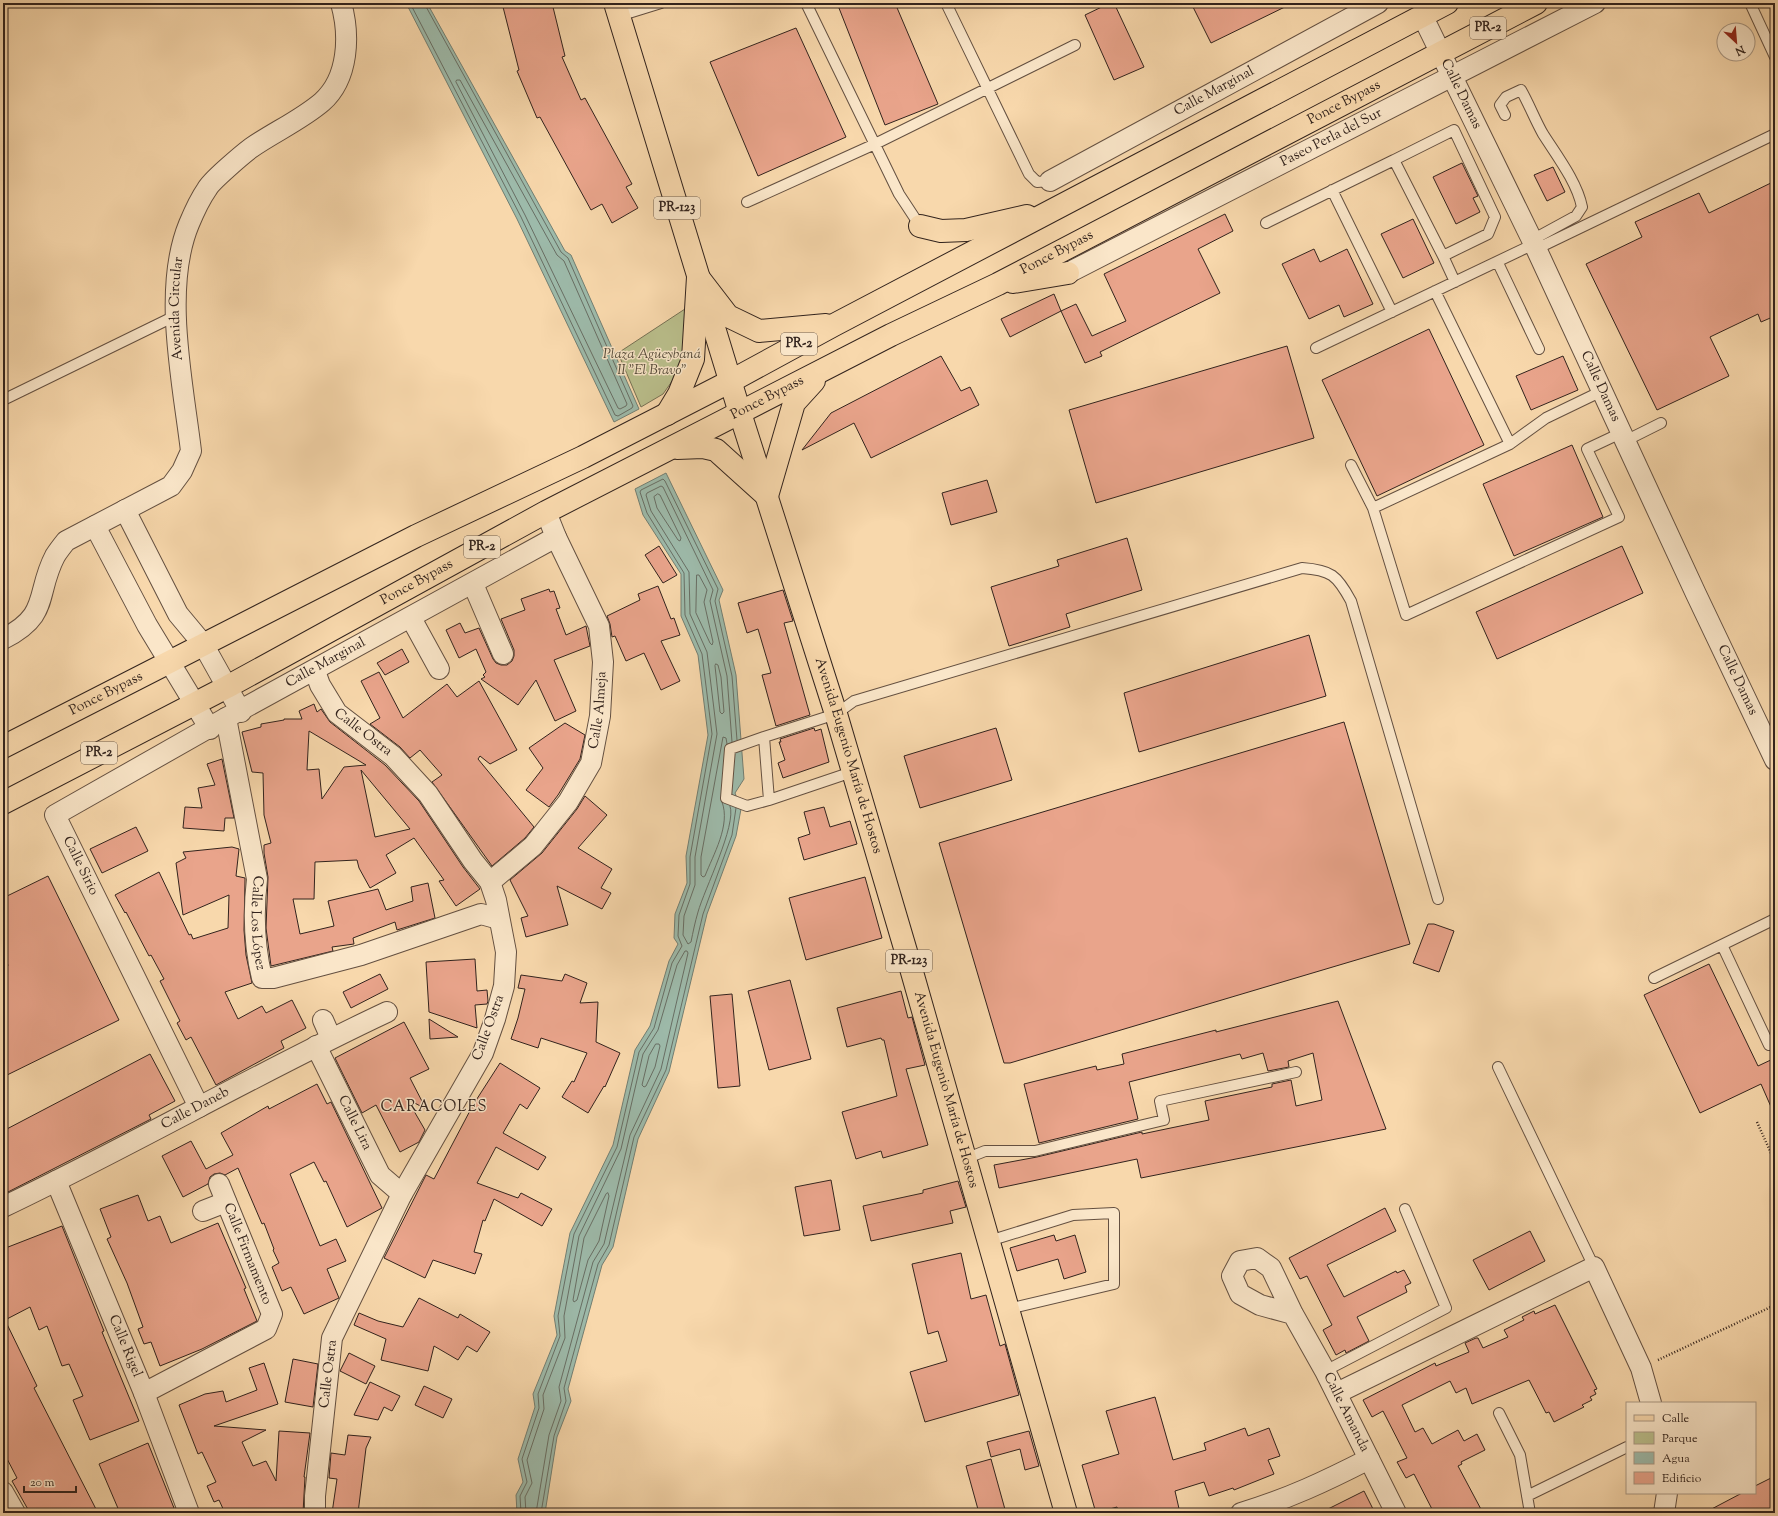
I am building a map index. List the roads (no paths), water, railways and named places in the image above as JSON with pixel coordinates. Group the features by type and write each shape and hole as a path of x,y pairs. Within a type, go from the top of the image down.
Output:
{"main road":[{"name":"Ponce Bypass","path":"3,746 416,536 583,457 731,382 834,325 1447,3"},
{"name":"Ponce Bypass","path":"3,802 227,687 546,512 824,371 891,335 998,284 1536,3"},
{"name":"Avenida Eugenio María de Hostos","path":"617,9 740,413 836,714 1066,1513"},
{"path":"920,226 941,231 966,230 1054,210"},
{"path":"998,284 1068,274"},
{"path":"698,277 728,316 759,331 834,325"},
{"path":"667,414 679,394 693,360 698,277"},
{"path":"670,448 703,447 716,450 767,496 794,403 824,371"},
{"path":"3,812 39,784"}],"street":[{"name":"Avenida Circular","path":"3,639 18,632 33,616 41,602 55,556 66,541 170,486 182,471 191,451 175,316 179,262 189,225 207,187 250,149 323,100 337,81 345,56 347,34 346,18 341,3"},
{"name":"Calle Marginal","path":"1050,180 1378,3"},
{"name":"Paseo Perla del Sur","path":"1068,274 1595,3"},
{"name":"Calle Damas","path":"1422,15 1534,244 1775,760"},
{"path":"95,526 147,625 170,660 194,704 226,720 227,687 203,644 178,614 125,510"},
{"name":"Calle Almeja","path":"490,882 533,846 568,802 591,763 600,716 603,662 599,626 556,537 546,512"},
{"name":"Calle Marginal","path":"226,720 556,537"},
{"path":"473,584 503,654"},
{"path":"411,618 440,669"},
{"name":"Calle Ostra","path":"315,671 320,685 337,713 393,756 428,794 473,861 490,882 500,919 506,952 504,986 495,1019 483,1053 402,1194 332,1338 315,1496 315,1513"},
{"name":"Calle Los López","path":"226,720 258,879 254,903 257,956 262,978 273,978 361,955 481,914 500,919"},
{"name":"Calle Sirio","path":"199,1106 55,816 226,720"},
{"name":"Calle Daneb","path":"3,1207 323,1042 387,1012"},
{"name":"Calle Lira","path":"323,1020 323,1042 380,1175 402,1194"},
{"name":"Calle Rigel","path":"56,1181 144,1393 189,1513"},
{"name":"Calle Firmamento","path":"144,1393 266,1329 272,1314 223,1193 203,1211"},
{"path":"1337,1393 1594,1267 1640,1368 1651,1402"},
{"name":"Calle Amanda","path":"1293,1314 1337,1393 1396,1513"},
{"path":"1242,1513 1263,1507 1316,1487 1369,1459"},
{"path":"3,1492 15,1513"},
{"path":"1664,1513 1667,1494"}],"lane":[{"path":"617,9 661,3"},
{"path":"806,3 899,194 920,226"},
{"path":"946,3 1029,174 1037,182 1050,180"},
{"path":"1750,3 1775,57"},
{"path":"747,202 874,144 1074,45"},
{"path":"1505,115 1500,105 1506,97 1522,90 1543,133 1560,160 1580,198 1582,207 1576,216 1534,244"},
{"path":"1266,222 1454,130 1495,217 1488,234 1443,256"},
{"path":"1316,348 1498,263 1534,244 1775,134"},
{"path":"1394,160 1455,282"},
{"path":"1332,190 1392,312"},
{"path":"1498,263 1539,349"},
{"path":"1435,292 1510,444"},
{"path":"3,400 175,316"},
{"path":"1372,508 1510,444 1546,418 1602,391"},
{"path":"1351,465 1372,508 1406,616 1619,517 1587,449 1661,423"},
{"path":"852,772 747,806 726,798 730,748 836,714 854,702 1302,568 1323,570 1341,583 1351,601 1438,899"},
{"path":"764,737 769,800"},
{"path":"1654,978 1775,919"},
{"path":"1722,945 1769,1045"},
{"path":"1498,1067 1594,1267"},
{"path":"965,1159 985,1151 1035,1151 1164,1120 1160,1101 1296,1072"},
{"path":"1325,1371 1446,1308 1405,1209"},
{"path":"988,1240 1074,1215 1114,1213 1114,1284 1008,1309"},
{"path":"1499,1413 1520,1456 1530,1513"},
{"path":"1527,1496 1626,1447"}],"water":[{"path":"406,3 427,3 565,251 571,255 639,409 614,422 517,219"},
{"path":"666,473 723,590 719,600 736,675 744,779 735,793 741,809 736,836 707,914 669,1072 638,1139 613,1247 602,1265 568,1389 571,1401 557,1437 545,1513 517,1513 516,1495 523,1482 518,1459 535,1407 533,1394 557,1335 554,1316 570,1233 613,1145 635,1050 650,1026 669,961 678,944 674,938 675,914 687,883 686,856 708,735 698,655 681,616 681,574 643,515 635,489"}],"district":[{"name":"CARACOLES","path":"434,1107"}],"park label":[{"name":"Plaza Agüeybaná II \"El Bravo\"","path":"652,364"}]}
